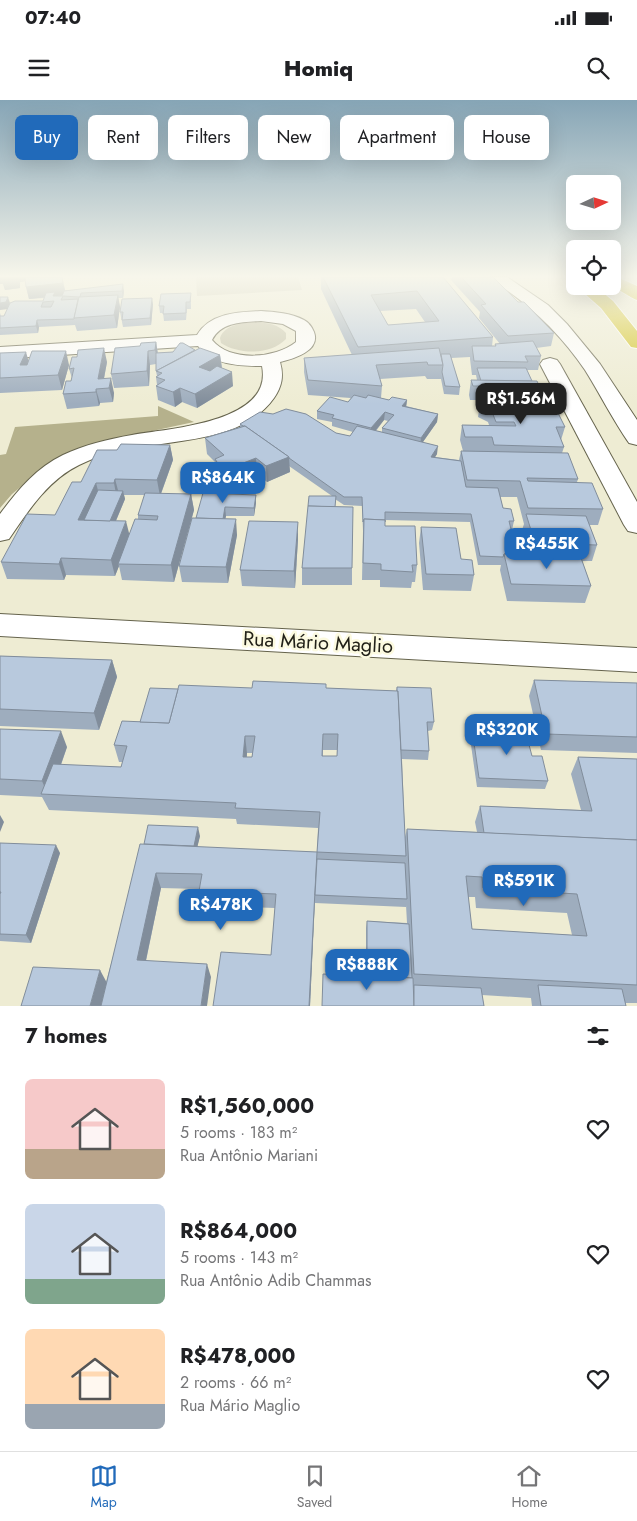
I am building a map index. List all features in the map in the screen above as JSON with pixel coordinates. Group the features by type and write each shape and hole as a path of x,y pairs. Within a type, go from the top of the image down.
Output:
{"highway":[{"path":"620,319 637,344"}],"street":[{"path":"203,340 206,332 215,325 233,319"},
{"path":"203,340 207,347 216,354 240,359 268,359 286,355 299,349 306,342 306,334 301,326 283,319"},
{"path":"553,319 568,333 586,355 637,438"},
{"path":"0,353 203,340"},
{"path":"0,533 42,480 56,468 70,460 110,446 221,425 247,414 260,402 272,385 273,371 268,359"},
{"path":"550,364 637,525"},
{"name":"Rua Mário Maglio","path":"0,624 637,660"}],"shaded area":[{"path":"256,322 280,328 286,333 286,339 272,348 255,352 237,350 221,343 222,333 230,327"},
{"path":"158,406 194,422 106,441 54,460 12,494 0,508 0,455 6,454 15,427 158,416"}],"building":[{"path":"0,319 64,319 37,320 36,326 0,328"},
{"path":"344,319 385,319 388,325 439,321 438,319 478,319 493,337 358,347"},
{"path":"493,319 541,319 554,333 508,336"},
{"path":"533,341 541,356 525,356 528,362 474,361 472,346 496,346 495,344"},
{"path":"156,342 155,350 148,351 147,371 111,374 115,348 140,346 141,343"},
{"path":"180,343 195,350 156,371 156,353 173,352"},
{"path":"104,348 98,379 111,378 109,388 96,389 96,392 63,394 66,381 71,381 74,368 69,369 72,357 77,357 78,350"},
{"path":"200,348 220,355 199,367 210,371 217,366 232,372 195,394 180,388 173,392 156,386 165,380 156,377 162,373 156,371"},
{"path":"439,348 443,365 428,365 427,362 376,365 382,386 308,380 304,358"},
{"path":"32,351 66,351 58,375 0,378 0,353 26,352 20,365 27,365"},
{"path":"441,354 450,354 460,387 445,386"},
{"path":"477,368 526,368 532,381 481,381"},
{"path":"471,380 537,381 543,395 530,395 531,398 482,397 479,386 473,386"},
{"path":"354,395 366,398 368,395 389,400 392,397 407,400 402,406 438,414 421,438 382,428 394,415 385,412 371,428 332,418 334,415 317,411 330,397 348,402"},
{"path":"481,402 549,403 554,413 558,413 565,427 556,427 564,447 494,445 492,437 465,437 462,425 516,426 514,422 496,422 490,407"},
{"path":"286,409 306,414 336,433 350,436 357,426 438,446 431,457 461,461 466,487 498,488 503,508 511,509 514,521 509,521 517,554 504,554 503,557 480,556 471,514 385,512 385,520 364,519 363,522 362,497 344,497 240,424 260,412 273,414"},
{"path":"245,426 289,457 266,466 256,458 223,471 215,459 224,455 205,438"},
{"path":"121,444 170,445 157,480 115,479 114,483 96,483 78,520 126,521 111,560 61,558 59,564 1,562 27,514 55,515 72,482 81,482 97,450 117,450"},
{"path":"461,451 568,453 578,479 527,478 528,481 592,483 603,509 528,508 520,481 467,480"},
{"path":"98,490 123,491 110,521 84,520"},
{"path":"145,493 191,494 171,565 118,564 135,519 157,520 158,516 138,515"},
{"path":"203,493 256,495 254,508 225,507 223,519 196,518"},
{"path":"309,496 336,496 335,507 308,506"},
{"path":"308,506 353,507 352,568 302,568"},
{"path":"526,514 586,516 597,545 535,543"},
{"path":"192,518 236,519 226,567 179,566"},
{"path":"364,519 385,520 385,526 415,526 417,565 412,565 413,572 381,570 381,564 363,563"},
{"path":"249,521 298,522 294,571 240,570"},
{"path":"421,527 456,528 461,559 472,560 474,575 426,574"},
{"path":"504,554 580,555 591,586 511,584"},
{"path":"0,656 112,660 94,713 0,709"},
{"path":"534,680 637,683 637,737 546,734"},
{"path":"253,681 326,684 326,688 398,691 406,856 317,852 320,812 235,808 236,803 41,794 53,764 121,767 127,746 114,745 122,721 169,723 179,685 252,688","holes":["323,734 338,734 337,756 322,756","245,736 255,736 252,757 243,757"]},
{"path":"397,687 431,688 434,722 427,722 429,751 401,750"},
{"path":"150,688 178,689 169,723 140,722"},
{"path":"0,729 61,731 42,781 0,779"},
{"path":"472,729 525,730 532,756 542,756 548,781 479,778"},
{"path":"578,757 637,759 637,840 484,833 480,806 592,811"},
{"path":"148,825 198,827 194,846 144,844"},
{"path":"407,829 637,840 637,985 414,974","holes":["466,876 482,877 483,888 577,894 587,936 472,929"]},
{"path":"0,843 56,845 26,935 0,934"},
{"path":"140,844 317,852 309,1006 213,1006 221,952 271,955 276,894 199,891 202,874 156,873 137,960 207,964 201,1006 101,1006"},
{"path":"317,859 405,863 407,899 315,895"},
{"path":"367,921 409,924 412,978 367,976"},
{"path":"33,967 100,970 90,1006 21,1006"},
{"path":"323,974 413,978 414,1006 322,1006"},
{"path":"414,985 481,988 484,1006 414,1006"},
{"path":"538,985 622,989 626,1006 541,1006"}]}
